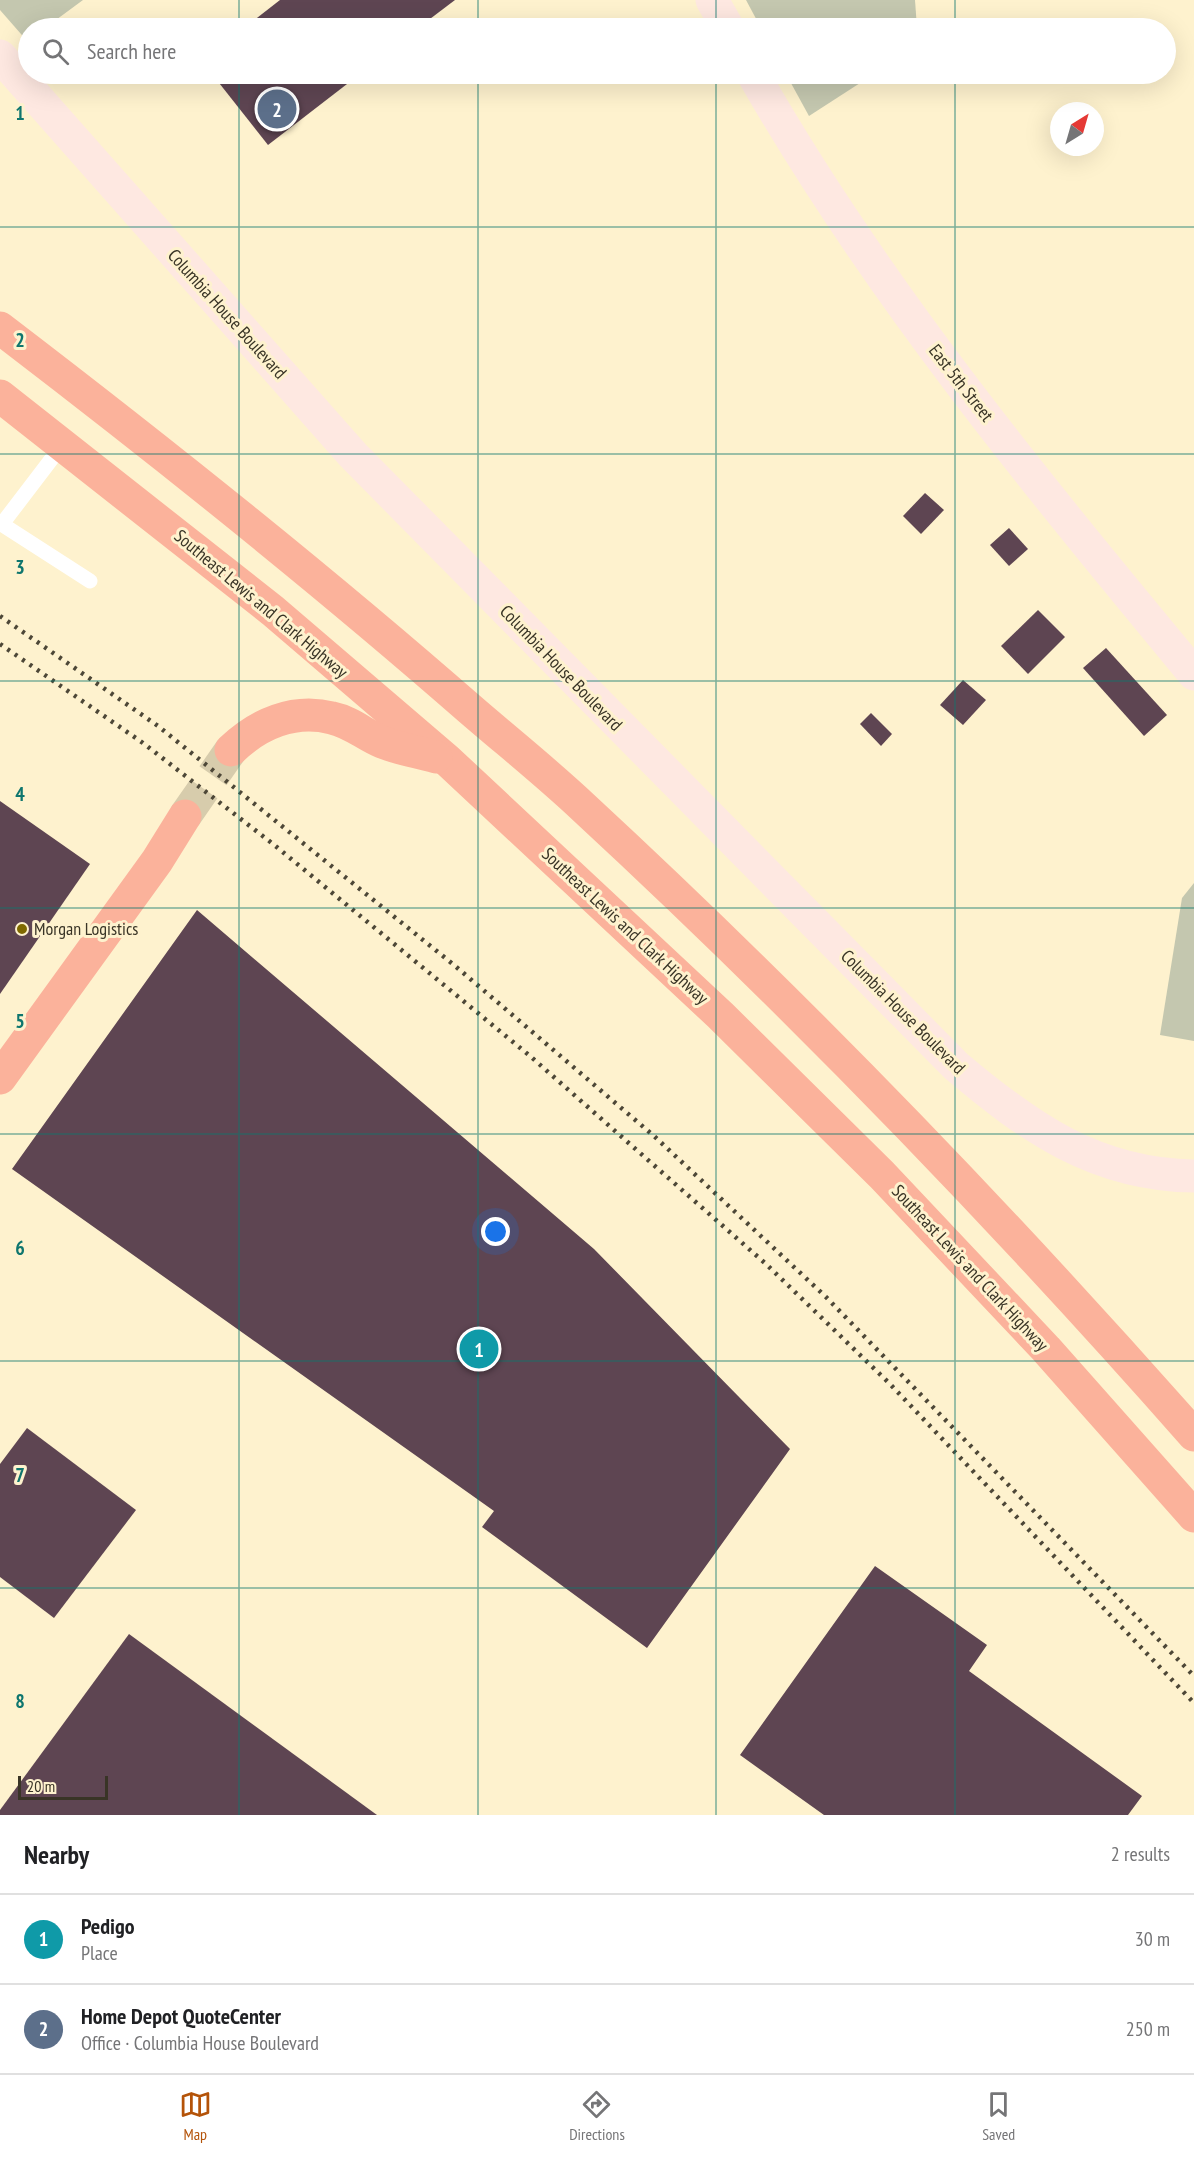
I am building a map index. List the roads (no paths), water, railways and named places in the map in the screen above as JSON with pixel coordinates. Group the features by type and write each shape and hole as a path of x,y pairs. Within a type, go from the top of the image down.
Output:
{"highway":[{"path":"0,328 205,487 399,646 581,805 759,975 921,1139 1087,1313 1194,1436"},
{"name":"Southeast Lewis and Clark Highway","path":"0,396 273,611 447,760 720,1015 882,1175 1046,1349 1194,1516"},
{"path":"231,750 260,727 285,717 310,716 332,718 383,742 447,760"},
{"path":"0,1078 157,861 185,816"}],"street":[{"path":"711,0 722,18"},
{"name":"Columbia House Boulevard","path":"0,56 18,76"},
{"name":"Columbia House Boulevard","path":"25,84 353,455 956,1066 1006,1108 1046,1135 1088,1155 1131,1169 1194,1176"},
{"name":"East 5th Street","path":"759,84 838,214 933,346 1194,674"}],"lane":[{"path":"63,444 1,524 90,581"}],"tunnel":[{"path":"185,816 231,750"}],"railway":[{"path":"0,616 158,726 454,965 654,1136 826,1297 1194,1676"},
{"path":"0,644 143,743 273,844 530,1056 766,1264 889,1383 1194,1703"}],"place":[{"name":"Home Depot QuoteCenter","path":"277,109"},
{"name":"Morgan Logistics","path":"22,929"},
{"name":"Pedigo","path":"479,1349"}]}
